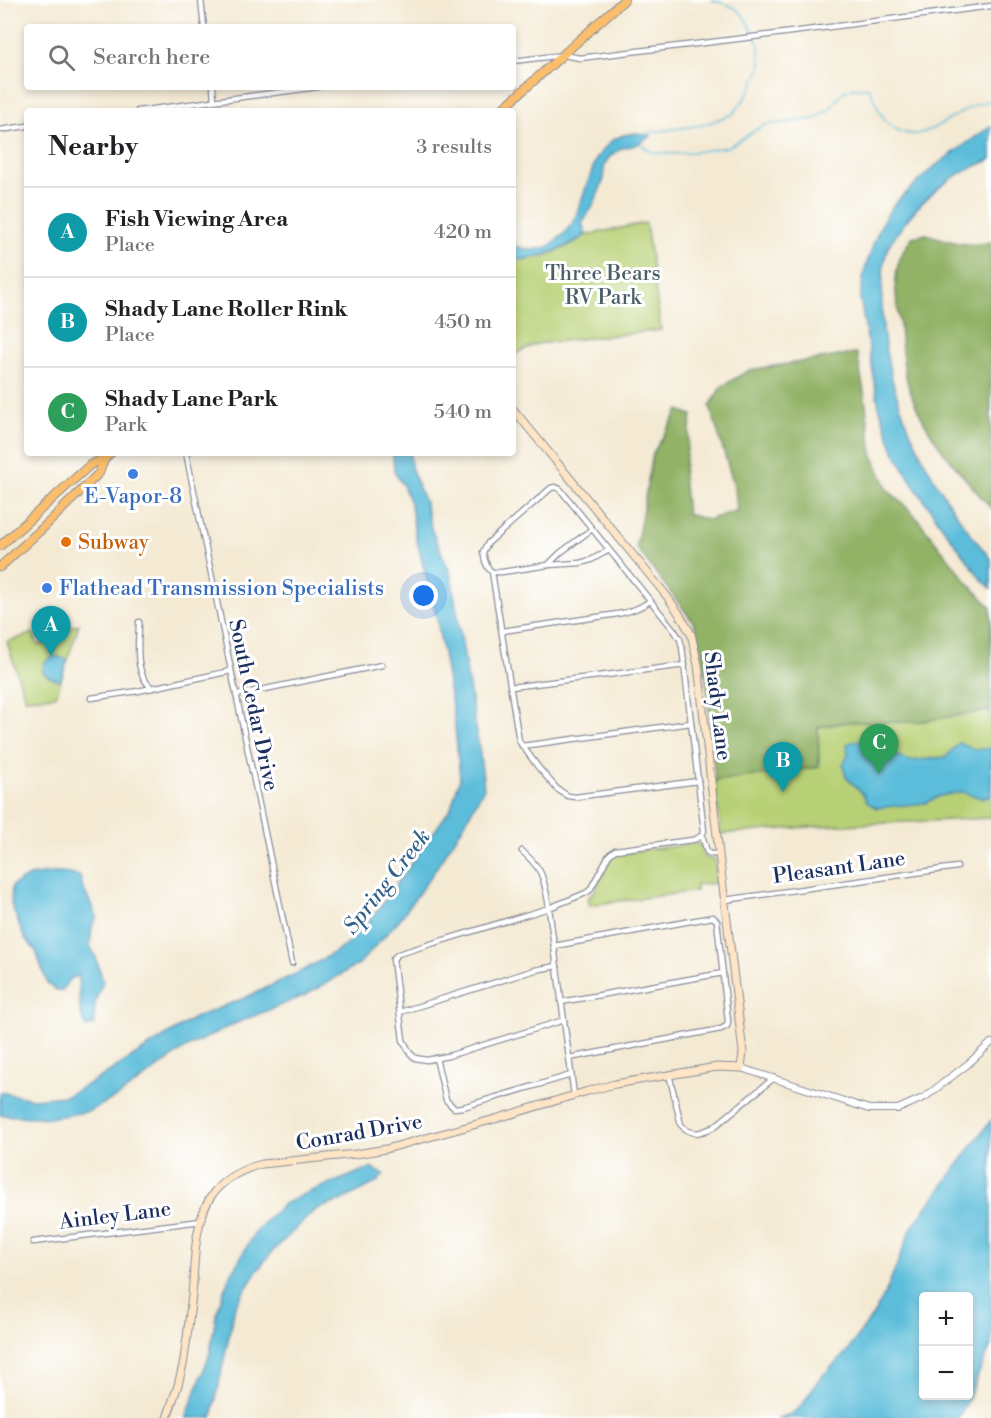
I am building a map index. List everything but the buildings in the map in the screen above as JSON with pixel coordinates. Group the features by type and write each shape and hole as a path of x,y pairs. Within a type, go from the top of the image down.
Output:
{"main road":[{"path":"503,108 624,0"},
{"name":"Shady Lane","path":"516,413 666,595 691,634 698,665 743,1052 741,1068"},
{"path":"0,546 90,465 108,456"},
{"path":"0,567 99,473 108,456"},
{"name":"Conrad Drive","path":"167,1418 183,1365 201,1221 209,1200 221,1184 238,1172 250,1167 277,1162 386,1149 615,1084 717,1067 741,1068"}],"street":[{"path":"201,0 204,24"},
{"path":"516,61 563,55 580,58 991,6"},
{"path":"213,90 214,100"},
{"path":"159,108 294,90"},
{"path":"0,130 24,126"},
{"name":"South Cedar Drive","path":"187,456 292,963"},
{"path":"698,781 568,796 557,789 519,741 492,572 484,561 483,552 488,543 551,488 560,489 680,639 685,665 704,831 702,835 706,852 719,854"},
{"path":"548,565 592,529"},
{"path":"601,540 614,530"},
{"path":"492,572 579,563 591,560 609,550"},
{"path":"502,631 618,614 633,610 650,601"},
{"path":"139,622 140,666 142,676 152,688"},
{"path":"236,695 382,665"},
{"path":"511,687 685,665"},
{"path":"91,698 231,671"},
{"path":"522,746 691,723"},
{"path":"564,1020 436,1058 427,1060 415,1058 403,1040 394,956 549,908 586,893 590,890 609,855 615,850 692,840 702,835"},
{"path":"522,851 536,863 544,878 574,1095"},
{"name":"Pleasant Lane","path":"725,900 957,867"},
{"path":"554,946 712,917 717,921 727,1026 569,1058"},
{"path":"400,1012 536,970 557,966"},
{"path":"561,1002 723,973"},
{"path":"741,1068 869,1109 898,1109 925,1097 991,1043"},
{"path":"436,1058 446,1100 454,1108 571,1075"},
{"path":"669,1074 681,1125 691,1133 704,1132 714,1127 774,1078"},
{"name":"Ainley Lane","path":"33,1242 201,1221"}],"green space":[{"name":"Three Bears RV Park","path":"646,223 661,330 536,344 516,354 516,260 547,255 571,245 586,235"},
{"path":"926,234 966,244 991,242 991,508 951,462 928,428 910,391 905,372 896,275 900,258 912,237"},
{"path":"857,353 872,453 888,490 913,513 968,583 991,607 991,710 916,722 848,722 818,727 819,767 715,781 703,654 694,623 636,547 653,453 679,410 692,415 683,476 687,514 708,520 737,510 735,489 710,406 721,387 749,370"},
{"path":"79,624 56,696 25,698 7,642 33,633 38,645 56,640 63,630"},
{"path":"991,710 991,818 822,826 721,834 715,781 819,767 818,727 848,722 916,722"},
{"path":"697,843 702,847 704,858 715,859 717,883 696,885 696,891 590,905 588,898 595,890 611,856"}],"water":[{"path":"991,126 991,159 958,174 939,188 917,208 892,240 886,256 882,291 883,328 888,364 898,399 911,434 928,468 947,500 991,559 991,588 982,580 947,533 914,486 894,451 879,407 860,298 864,272 874,242 883,221 894,204 935,166"},
{"path":"637,133 651,136 636,145 622,148 610,156 604,166 604,179 593,206 582,223 586,235 551,252 516,260 516,247 532,250 548,247 564,234 574,221 597,157 611,141 623,135"},
{"path":"393,456 410,456 411,467 425,503 432,531 451,575 484,788 462,828 400,919 359,964 306,995 234,1024 187,1047 120,1095 90,1111 50,1118 0,1115 0,1092 33,1099 65,1096 96,1080 194,1018 249,996 306,969 345,946 374,915 451,808 460,778 454,717 437,619 415,534 411,506 403,485 394,472"},
{"path":"56,656 68,660 60,681 43,672 46,661"},
{"path":"858,740 876,744 908,761 946,757 959,743 975,750 991,748 991,796 981,798 962,792 940,796 925,803 876,808 867,802 863,794 846,777 843,765 848,755 847,744"},
{"path":"49,873 80,876 83,888 97,917 92,926 90,946 103,981 95,1003 94,1025 86,1027 82,1019 78,975 68,981 62,991 56,990 47,983 36,951 24,937 11,904 12,886 29,876"},
{"path":"991,1120 991,1345 973,1387 973,1292 919,1292 919,1400 967,1400 958,1418 777,1418 791,1414 801,1406 819,1379 845,1354 885,1294 912,1227"},
{"path":"370,1168 384,1174 376,1183 340,1201 315,1210 271,1253 257,1271 235,1306 212,1418 186,1418 210,1353 216,1315 224,1291 254,1234 284,1204"}],"waterway":[{"name":"Spring Creek","path":"711,0 727,4 738,10 747,20 754,35"},
{"name":"Spring Creek","path":"644,135 703,125 733,114 748,94 761,68 756,39"},
{"path":"639,143 653,153 675,154 728,147 764,125 814,119 830,109 843,92 853,88 869,88 883,118 899,131 912,134 924,132 964,111 991,101"}],"place":[{"name":"E-Vapor-8","path":"133,474"},
{"name":"Subway","path":"66,542"},
{"name":"Flathead Transmission Specialists","path":"47,588"},
{"name":"Fish Viewing Area","path":"51,656"},
{"name":"Shady Lane Park","path":"879,774"},
{"name":"Shady Lane Roller Rink","path":"783,792"}]}
